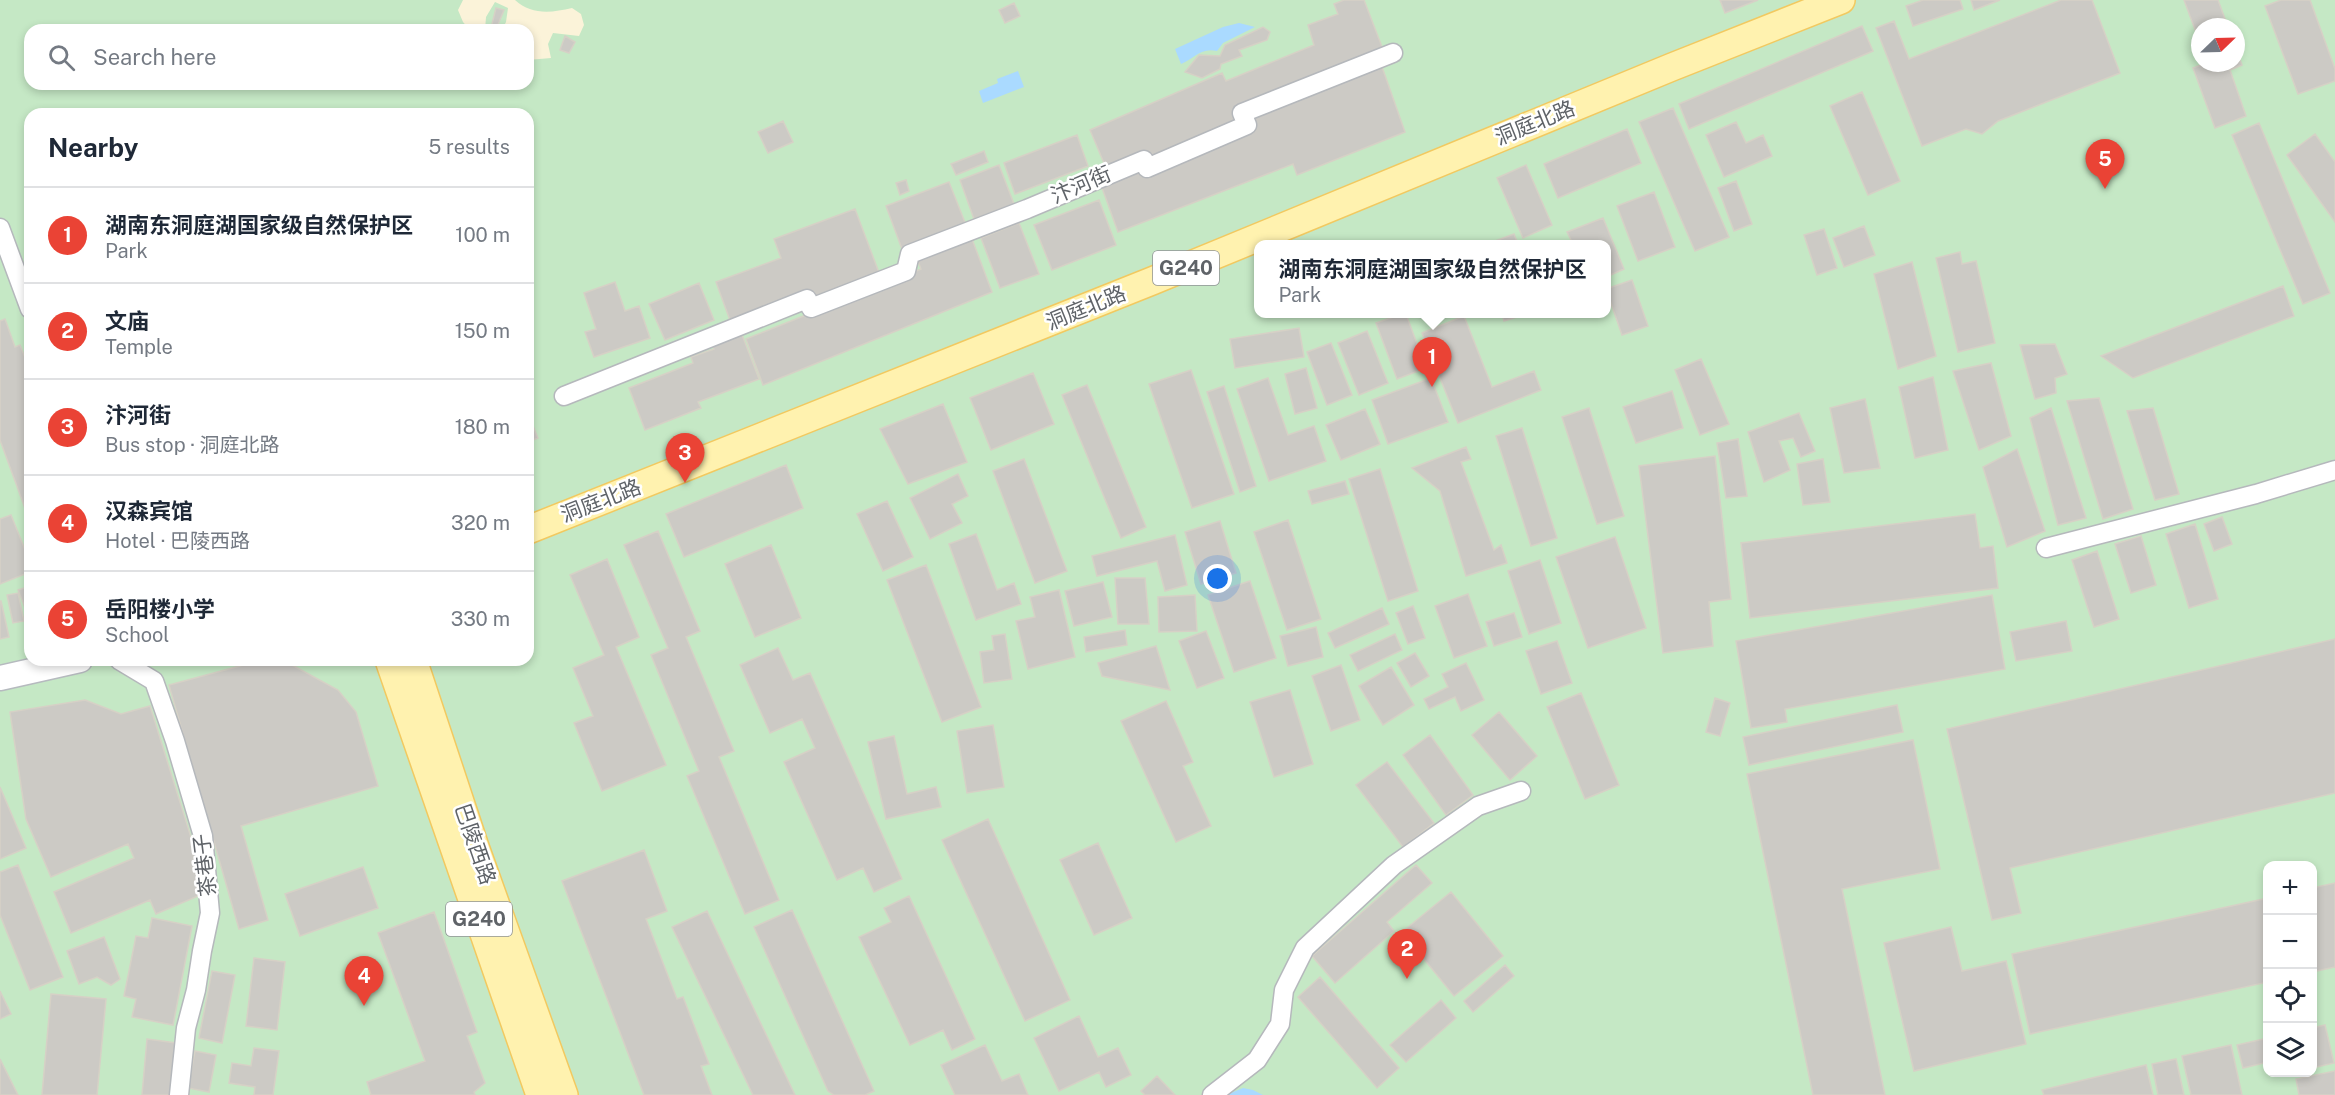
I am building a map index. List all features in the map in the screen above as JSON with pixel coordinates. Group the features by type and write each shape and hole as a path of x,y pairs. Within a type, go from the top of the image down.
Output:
{"main road":[{"name":"洞庭北路","path":"534,516 1807,0"},
{"name":"洞庭北路","path":"534,528 1141,286 1672,67 1841,0"},
{"path":"0,678 54,666"},
{"name":"巴陵西路","path":"391,666 540,1095"},
{"name":"巴陵西路","path":"415,666 474,844 564,1095"}],"street":[{"name":"汴河街","path":"564,396 807,299 811,308 906,271 910,254 1027,209 1144,160 1147,168 1247,125 1242,113 1393,53"},
{"path":"0,228 24,293"},
{"path":"2046,548 2256,494 2335,470"},
{"name":"茶巷子","path":"129,666 154,681 204,836 210,913 201,951 196,990 186,1028 179,1095"},
{"path":"1212,1095 1257,1060 1280,1024 1284,990 1305,948 1394,865 1478,806 1521,791"}],"green space":[{"path":"0,0 2335,0 2335,1095 0,1095"}],"sand":[{"path":"463,0 515,0 521,5 542,12 572,8 581,14 584,25 579,36 553,33 548,44 551,58 534,59 534,24 505,24 508,8 495,2 486,17 485,24 465,24 458,10"}],"water":[{"path":"1239,23 1255,27 1223,43 1217,51 1207,50 1181,64 1175,49 1223,27"},
{"path":"1018,71 1024,87 983,103 979,91 998,83 997,79"},
{"path":"1243,1088 1253,1090 1263,1095 1226,1095"}],"building":[{"path":"1344,0 1364,0 1384,52 1241,119 1147,159 1107,170 1090,130 1222,73 1226,81 1314,45 1308,25 1338,14 1334,4"},
{"path":"1720,0 1758,0 1725,13"},
{"path":"1923,0 1960,0 1963,9 1913,26 1906,6"},
{"path":"1971,0 2000,0 1974,10"},
{"path":"2061,0 2092,0 2120,73 1998,121 1982,134 1966,129 1922,146 1876,28 1894,21 1909,59"},
{"path":"2184,0 2218,0 2225,18 2191,18"},
{"path":"2281,0 2310,0 2335,69 2335,81 2298,94 2265,6"},
{"path":"1014,3 1020,16 1005,23 999,10"},
{"path":"496,8 504,10 498,24 492,24"},
{"path":"1862,26 1873,51 1689,129 1679,104"},
{"path":"1263,27 1270,32 1267,40 1239,50 1242,56 1221,64 1220,69 1202,78 1185,72 1199,55 1220,56 1225,45"},
{"path":"565,36 575,42 569,53 560,50"},
{"path":"1381,64 1405,132 1297,175 1293,164 1118,232 1101,185 1142,169 1248,115"},
{"path":"2194,72 2231,72 2246,116 2215,128"},
{"path":"1862,92 1900,181 1868,195 1830,106"},
{"path":"1673,108 1729,237 1695,251 1639,122"},
{"path":"783,121 793,142 768,153 758,132"},
{"path":"1736,122 1746,143 1763,135 1772,156 1724,177 1706,135"},
{"path":"2259,123 2330,293 2303,304 2232,135"},
{"path":"1627,129 1641,163 1558,198 1544,164"},
{"path":"2315,134 2335,162 2335,222 2287,155"},
{"path":"1077,135 1088,166 1015,194 1004,163"},
{"path":"984,151 988,162 956,175 951,164"},
{"path":"999,165 1014,204 974,219 960,180"},
{"path":"1526,165 1552,225 1523,238 1497,178"},
{"path":"906,180 909,191 900,195 896,183"},
{"path":"1736,181 1752,224 1734,231 1718,188"},
{"path":"949,182 966,225 902,249 886,206"},
{"path":"1654,192 1675,247 1638,261 1617,206"},
{"path":"1099,200 1116,245 1052,270 1034,225"},
{"path":"855,209 881,278 813,303 731,323 716,282 781,258 774,239"},
{"path":"1603,218 1624,269 1611,275 1611,240 1571,240 1567,232"},
{"path":"1019,223 1039,274 1000,288 981,238"},
{"path":"1864,226 1875,255 1844,267 1833,238"},
{"path":"1824,229 1837,268 1817,275 1804,235"},
{"path":"1514,234 1516,240 1498,240"},
{"path":"972,239 992,292 763,385 746,339 921,269 917,259"},
{"path":"1960,252 1962,264 1976,261 1995,343 1958,352 1936,258"},
{"path":"1912,262 1936,356 1898,369 1874,274"},
{"path":"1632,280 1648,326 1622,335 1611,303 1611,287"},
{"path":"615,282 625,311 639,306 650,338 594,357 585,332 596,329 584,293"},
{"path":"699,283 714,320 665,340 649,304"},
{"path":"2283,286 2294,316 2133,378 2101,356"},
{"path":"1390,318 1407,318 1426,368 1397,379 1376,323"},
{"path":"1459,318 1465,318 1492,387 1534,371 1541,390 1458,423 1422,333"},
{"path":"5,319 15,347 20,345 24,355 24,506 0,440 0,321"},
{"path":"739,327 759,379 698,402 701,408 645,430 629,388 693,363 691,357 714,349 709,338"},
{"path":"1299,328 1304,357 1235,368 1230,339"},
{"path":"1367,331 1388,383 1359,395 1338,343"},
{"path":"1331,343 1352,395 1327,405 1307,352"},
{"path":"2055,344 2067,374 2055,378 2056,393 2035,399 2020,345"},
{"path":"1701,359 1729,424 1700,435 1675,370"},
{"path":"1991,363 2011,436 1979,450 1953,371"},
{"path":"1306,368 1317,408 1295,414 1285,374"},
{"path":"1191,370 1234,494 1192,508 1149,384"},
{"path":"1033,373 1054,424 991,450 970,398"},
{"path":"1933,377 1948,450 1915,458 1899,387"},
{"path":"1268,378 1288,435 1314,426 1326,461 1269,481 1237,389"},
{"path":"1431,378 1448,422 1388,444 1372,400"},
{"path":"1087,385 1146,527 1121,538 1062,395"},
{"path":"1224,386 1256,486 1240,492 1207,392"},
{"path":"1672,391 1683,428 1636,443 1623,407"},
{"path":"2099,398 2133,509 2103,519 2067,401"},
{"path":"1865,399 1880,468 1844,473 1830,408"},
{"path":"943,404 967,462 908,484 880,429"},
{"path":"1589,408 1624,516 1597,524 1562,417"},
{"path":"2051,408 2086,518 2058,525 2030,418"},
{"path":"2153,408 2179,494 2155,500 2127,411"},
{"path":"1365,409 1380,444 1341,460 1326,425"},
{"path":"1799,413 1815,451 1801,457 1793,438 1779,441 1790,470 1764,482 1748,432"},
{"path":"1522,428 1557,538 1531,546 1496,436"},
{"path":"1738,439 1747,496 1726,498 1717,443"},
{"path":"1466,447 1471,459 1461,462 1494,550 1501,545 1507,563 1466,576 1440,491 1412,468"},
{"path":"2017,449 2045,531 2007,547 1983,467"},
{"path":"1715,456 1731,599 1709,602 1713,646 1663,653 1639,466"},
{"path":"1024,459 1067,571 1035,583 993,471"},
{"path":"1823,459 1830,502 1803,505 1797,464"},
{"path":"786,465 803,508 684,557 666,514"},
{"path":"1380,469 1418,591 1388,601 1349,479"},
{"path":"958,474 968,496 952,504 962,523 930,539 910,498"},
{"path":"1345,481 1349,494 1312,504 1308,491"},
{"path":"887,501 913,557 883,571 857,514"},
{"path":"1975,514 1980,548 1993,546 1998,588 1750,618 1741,543"},
{"path":"11,515 24,547 24,574 0,584 0,519"},
{"path":"2222,517 2232,544 2214,551 2204,524"},
{"path":"1288,520 1321,619 1287,630 1254,532"},
{"path":"1220,521 1236,573 1201,584 1185,532"},
{"path":"2195,524 2218,599 2189,608 2166,534"},
{"path":"658,531 700,631 686,637 734,751 719,757 779,900 745,914 687,776 699,771 651,655 668,648 624,545"},
{"path":"976,534 997,590 1014,583 1021,604 976,620 949,544"},
{"path":"1175,535 1187,585 1165,591 1157,561 1097,576 1092,556"},
{"path":"2141,536 2156,585 2131,593 2115,544"},
{"path":"1615,537 1646,628 1588,648 1556,557"},
{"path":"771,545 801,618 755,637 725,564"},
{"path":"2097,551 2119,619 2094,627 2072,560"},
{"path":"607,559 639,637 616,647 666,765 602,791 574,723 593,716 573,668 604,655 570,575"},
{"path":"1540,560 1561,623 1529,634 1508,571"},
{"path":"926,565 981,707 942,722 887,580"},
{"path":"1115,578 1145,578 1149,624 1118,624"},
{"path":"1250,581 1276,658 1234,672 1208,595"},
{"path":"1103,582 1112,617 1074,626 1065,591"},
{"path":"24,588 24,605 18,590"},
{"path":"1059,590 1075,657 1028,669 1016,621 1035,617 1030,597"},
{"path":"18,593 24,621 13,623 7,595"},
{"path":"1468,594 1487,646 1454,658 1435,606"},
{"path":"1195,595 1197,631 1159,632 1158,597"},
{"path":"1992,595 2005,669 1785,709 1787,722 1751,728 1736,641"},
{"path":"0,601 9,637 0,639"},
{"path":"1413,606 1425,638 1408,644 1396,613"},
{"path":"1382,608 1389,624 1335,648 1328,633"},
{"path":"1514,613 1522,637 1494,646 1486,622"},
{"path":"2066,621 2072,651 2016,661 2010,632"},
{"path":"1316,627 1323,657 1288,666 1280,636"},
{"path":"1125,630 1127,645 1086,652 1084,637"},
{"path":"1206,631 1224,678 1197,688 1179,641"},
{"path":"1005,634 1012,679 984,683 980,652 994,650 992,636"},
{"path":"1395,634 1402,650 1358,671 1350,655"},
{"path":"2335,639 2335,793 2010,868 2021,913 1992,920 1947,729"},
{"path":"1557,641 1572,683 1541,694 1526,651"},
{"path":"1156,646 1170,690 1102,676 1098,663"},
{"path":"778,648 793,680 810,673 902,879 874,892 863,868 837,880 784,762 815,748 802,719 770,733 740,665"},
{"path":"1415,653 1429,676 1411,687 1397,663"},
{"path":"1466,663 1484,700 1461,711 1455,697 1429,709 1424,699 1448,687 1442,674"},
{"path":"1341,665 1360,720 1331,731 1312,676"},
{"path":"240,666 294,666 338,690 356,712 378,786 241,826 268,920 239,929 169,685"},
{"path":"1391,667 1414,705 1383,725 1359,686"},
{"path":"1290,690 1313,764 1274,777 1250,702"},
{"path":"1581,693 1619,785 1585,799 1547,707"},
{"path":"1715,698 1730,703 1720,736 1706,732"},
{"path":"85,700 121,714 150,706 199,863 198,896 156,914 150,900 71,933 54,892 134,858 128,844 51,877 26,819 10,712"},
{"path":"1166,701 1193,762 1183,766 1211,826 1176,842 1121,721"},
{"path":"1897,705 1903,732 1749,765 1743,737"},
{"path":"1499,712 1537,756 1510,780 1472,735"},
{"path":"993,725 1004,787 967,793 957,731"},
{"path":"1430,735 1473,795 1446,815 1403,755"},
{"path":"894,736 907,794 936,787 941,807 886,819 868,742"},
{"path":"1913,740 1940,869 1842,889 1885,1095 1813,1095 1747,774"},
{"path":"1387,762 1434,823 1403,847 1356,785"},
{"path":"0,787 26,848 0,859"},
{"path":"988,819 1070,1000 1025,1021 942,840"},
{"path":"1098,843 1132,918 1094,935 1060,860"},
{"path":"644,850 667,911 646,919 677,999 683,997 709,1064 701,1066 712,1095 644,1095 562,881"},
{"path":"18,865 63,977 30,990 0,915 0,872"},
{"path":"1416,865 1432,883 1387,922 1394,931 1335,983 1312,956"},
{"path":"363,867 378,908 300,936 285,894"},
{"path":"2335,883 2335,967 2317,971 2317,915 2317,887"},
{"path":"1451,892 1503,956 1454,996 1402,932"},
{"path":"909,896 975,1039 952,1050 943,1030 910,1045 859,937 891,922 884,908"},
{"path":"2263,899 2263,983 2030,1034 2012,954"},
{"path":"792,910 874,1091 865,1095 834,1095 828,1091 754,927"},
{"path":"707,911 795,1095 753,1095 672,927"},
{"path":"434,912 477,1032 467,1036 485,1083 474,1092 475,1095 371,1095 367,1082 425,1061 378,933"},
{"path":"152,918 192,926 173,1025 132,1017 136,999 124,996 136,936 148,938"},
{"path":"1951,927 1962,971 2006,961 2026,1044 1914,1071 1884,943"},
{"path":"104,937 120,979 111,985 97,977 79,984 67,951"},
{"path":"254,958 285,962 277,1030 246,1026"},
{"path":"1505,965 1514,976 1473,1012 1464,1001"},
{"path":"212,971 235,975 222,1043 199,1038"},
{"path":"1320,977 1399,1068 1377,1088 1298,997"},
{"path":"0,991 11,1014 0,1019"},
{"path":"51,994 106,999 97,1095 42,1095"},
{"path":"1441,1000 1456,1018 1406,1062 1390,1045"},
{"path":"1079,1016 1098,1057 1118,1048 1131,1075 1106,1087 1099,1072 1059,1091 1034,1038"},
{"path":"2325,1025 2334,1063 2317,1067 2317,1027"},
{"path":"147,1039 176,1043 172,1095 142,1095"},
{"path":"2263,1039 2263,1063 2243,1068 2237,1045"},
{"path":"985,1045 1002,1081 1019,1074 1028,1095 955,1095 941,1065"},
{"path":"2231,1045 2242,1095 2191,1095 2182,1056"},
{"path":"254,1048 279,1051 273,1095 254,1095 255,1087 229,1083 232,1063 251,1066"},
{"path":"195,1051 216,1055 209,1092 188,1088"},
{"path":"0,1059 18,1095 0,1095"},
{"path":"2176,1059 2184,1095 2158,1095 2152,1064"},
{"path":"2146,1065 2153,1095 2044,1095 2042,1090"},
{"path":"2335,1071 2335,1095 2299,1095 2296,1079 2317,1077 2317,1075"},
{"path":"1157,1076 1175,1095 1145,1095 1141,1091"}],"place":[{"name":"岳阳楼小学","path":"2105,189"},
{"name":"湖南东洞庭湖国家级自然保护区","path":"1432,387"},
{"name":"汴河街","path":"685,483"},
{"name":"文庙","path":"1407,979"},
{"name":"汉森宾馆","path":"364,1006"}]}
